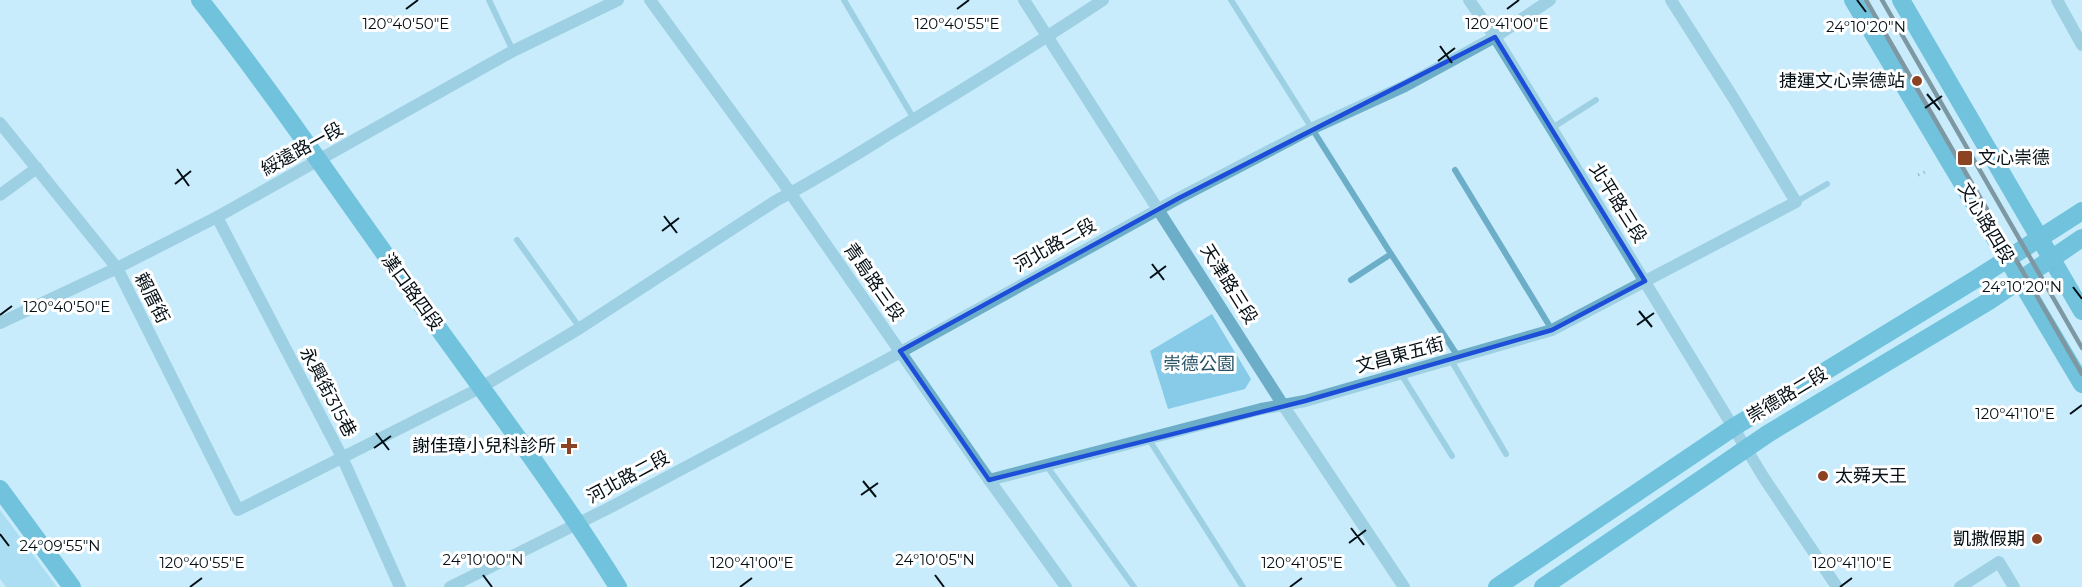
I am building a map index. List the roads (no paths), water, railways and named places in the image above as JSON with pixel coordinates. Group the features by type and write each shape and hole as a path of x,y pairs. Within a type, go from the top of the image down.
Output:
{"main road":[{"name":"漢口路四段","path":"200,0 577,524 618,587"},
{"name":"文心路四段","path":"1853,0 2082,384"},
{"path":"1901,0 2082,311"},
{"name":"崇德路二段","path":"1497,587 1734,427 1872,344 2082,210"},
{"name":"崇德路二段","path":"1543,587 1769,433 1989,301 2082,238"},
{"path":"0,489 72,587"}],"street":[{"name":"綏遠路一段","path":"0,323 117,268 217,217 513,51 618,0"},
{"name":"青島路三段","path":"650,0 791,193 989,480 1066,587"},
{"name":"天津路三段","path":"1024,0 1283,405 1404,587"},
{"path":"342,457 480,388 580,328 791,193 1048,36 1102,0"},
{"name":"北平路三段","path":"1469,0 1495,37 1552,129 1748,448 1764,478 1837,587"},
{"name":"河北路二段","path":"450,587 577,524 900,351 1159,208 1311,129 1405,86 1495,37 1550,0"},
{"path":"1671,0 1796,202"},
{"path":"2057,0 2082,45"},
{"name":"賴厝街","path":"0,123 117,268 238,510 342,457"},
{"path":"0,195 37,168"},
{"name":"文昌東五街","path":"989,480 1147,438 1305,401 1552,330 1796,202"},
{"name":"永興街315巷","path":"217,217 342,457 400,587"},
{"path":"1960,587 1998,562 2014,587"}],"lane":[{"path":"489,0 513,51"},
{"path":"844,0 914,119"},
{"path":"1230,0 1455,359 1506,454"},
{"path":"1552,129 1596,100"},
{"path":"1455,170 1552,330"},
{"path":"1796,202 1827,184"},
{"path":"517,240 580,328"},
{"path":"1351,280 1391,254"},
{"path":"1401,373 1452,456"},
{"path":"1147,438 1243,587"},
{"path":"1046,465 1134,587"}],"railway":[{"path":"1866,0 2082,374"},
{"path":"1882,0 2082,348"}],"place":[{"name":"捷運文心崇德站","path":"1917,81"},
{"name":"文心崇德","path":"1965,158"},
{"name":"謝佳璋小兒科診所","path":"569,446"},
{"name":"太舜天王","path":"1823,476"},
{"name":"凱撒假期","path":"2037,539"}],"park label":[{"name":"崇德公園","path":"1199,364"}]}
